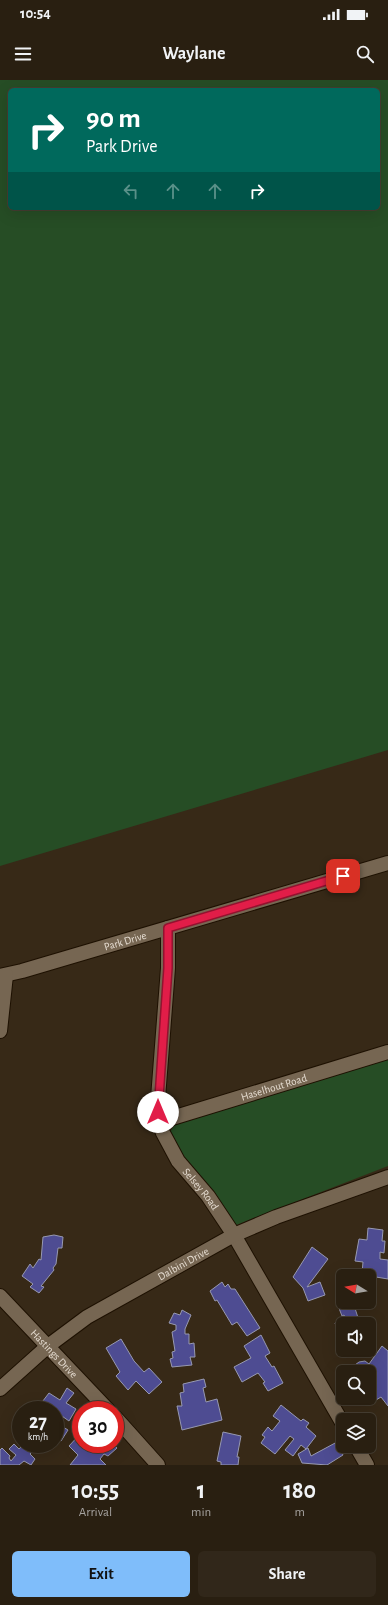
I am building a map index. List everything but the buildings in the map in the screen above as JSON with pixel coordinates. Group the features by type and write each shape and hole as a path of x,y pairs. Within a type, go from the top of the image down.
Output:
{"street":[{"name":"Park Drive","path":"3,975 388,864"},
{"name":"Selsey Road","path":"168,928 168,968 158,1098 159,1122 172,1152 208,1196 234,1235 337,1413"},
{"path":"0,1031 3,975"},
{"name":"Haselhout Road","path":"159,1122 388,1052"},
{"name":"Dalbini Drive","path":"0,1389 48,1346 87,1317 234,1235 276,1217 388,1177"},
{"name":"Hastings Drive","path":"0,1296 100,1401"},
{"path":"124,1427 158,1465"},
{"path":"360,1453 367,1465"}],"green space":[{"path":"0,80 388,80 388,750 0,866"},
{"path":"388,1058 388,1166 236,1225 186,1170 172,1146 169,1135 176,1124"}],"route":[{"path":"158,1112 162,1034 168,968 168,928 343,876"}]}
